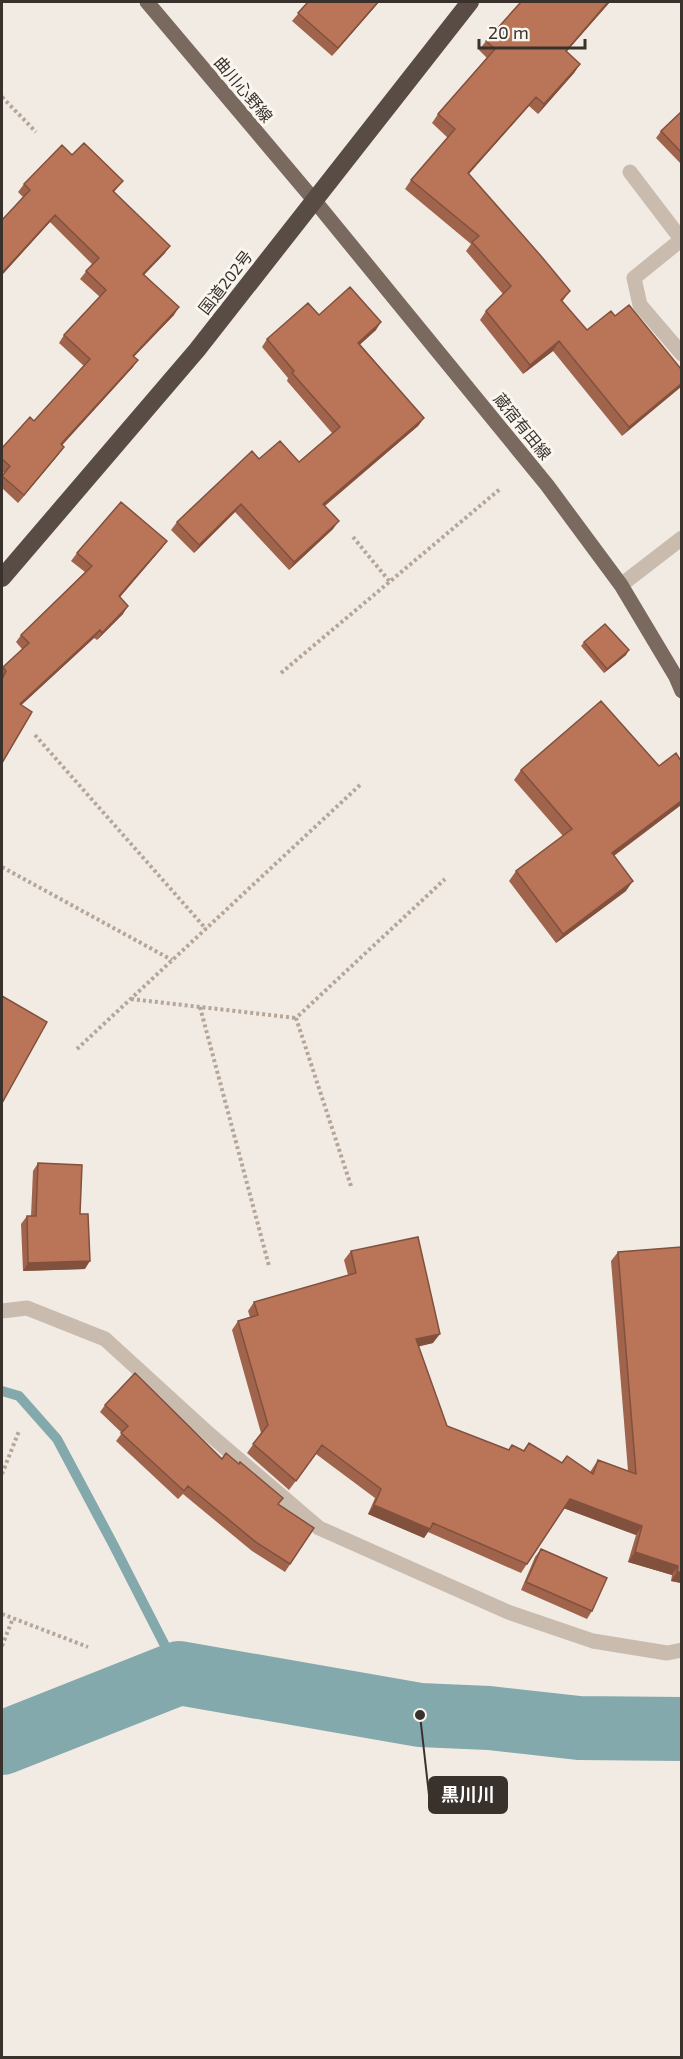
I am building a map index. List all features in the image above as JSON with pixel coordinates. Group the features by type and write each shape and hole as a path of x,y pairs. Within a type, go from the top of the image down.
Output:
{"highway":[{"name":"国道202号","path":"2,578 197,350 470,2"}],"main road":[{"name":"曲川心野線","path":"147,2 314,200"},
{"name":"蔵宿有田線","path":"314,200 548,485 621,585 680,683"}],"street":[{"path":"630,172 681,239 634,278 640,305 681,354"},
{"path":"621,585 681,538"},
{"path":"2,1311 27,1308 105,1340 209,1434 319,1528 508,1612 593,1641 667,1653 681,1650"}],"path":[{"path":"2,97 36,132"},
{"path":"281,673 500,489"},
{"path":"353,537 390,582"},
{"path":"35,735 206,929"},
{"path":"77,1049 360,785"},
{"path":"2,867 172,960"},
{"path":"131,999 297,1018 445,879"},
{"path":"200,1007 269,1266"},
{"path":"297,1018 351,1186"},
{"path":"2,1474 19,1431"},
{"path":"2,1614 88,1647"},
{"path":"2,1646 13,1618"}],"building":[{"path":"308,2 378,2 338,48 298,13"},
{"path":"521,2 608,2 566,51 580,64 544,104 536,97 468,173 570,291 561,300 587,330 611,311 615,316 629,305 681,369 681,384 629,427 559,341 530,365 486,311 511,286 472,242 479,236 411,180 455,129 438,114 495,49 486,41"},
{"path":"681,112 681,152 661,131"},
{"path":"84,143 123,181 113,191 170,246 143,274 179,307 133,356 138,360 61,444 64,447 24,495 2,476 10,466 2,459 2,448 30,417 34,421 90,359 64,335 106,290 86,271 99,258 55,215 2,273 2,220 30,190 24,184 62,145 72,155"},
{"path":"350,287 381,322 358,343 424,418 323,504 339,521 294,562 241,504 199,545 177,522 252,451 259,459 280,441 299,462 340,427 292,373 294,371 267,339 308,303 319,315"},
{"path":"121,502 167,541 119,596 128,606 102,633 100,630 20,704 32,712 2,763 2,679 6,671 3,667 29,643 21,635 92,566 77,553"},
{"path":"605,624 629,650 607,669 584,642"},
{"path":"601,701 659,766 676,753 681,761 681,801 612,853 633,881 563,934 516,871 572,829 521,770"},
{"path":"2,996 47,1022 2,1103"},
{"path":"38,1163 82,1165 80,1214 88,1214 90,1261 28,1263 27,1216 36,1216"},
{"path":"418,1237 440,1334 416,1339 447,1426 509,1450 512,1445 524,1451 529,1443 562,1463 567,1456 593,1474 598,1460 636,1474 618,1252 681,1247 681,1572 677,1572 678,1566 635,1552 642,1526 570,1499 527,1564 433,1523 430,1529 374,1505 381,1489 322,1445 296,1481 253,1444 268,1425 238,1321 258,1315 254,1302 356,1273 351,1251"},
{"path":"135,1373 222,1459 226,1453 239,1464 240,1462 283,1498 278,1504 314,1528 290,1564 257,1543 188,1486 184,1491 121,1433 128,1426 105,1405"},
{"path":"541,1549 607,1578 592,1611 526,1582"}],"waterway":[{"path":"2,1391 19,1396 57,1439 179,1673"},
{"path":"2,1743 179,1673 420,1715 489,1718 579,1728 682,1729"}],"place":[{"name":"黒川川","path":"420,1715"}]}
